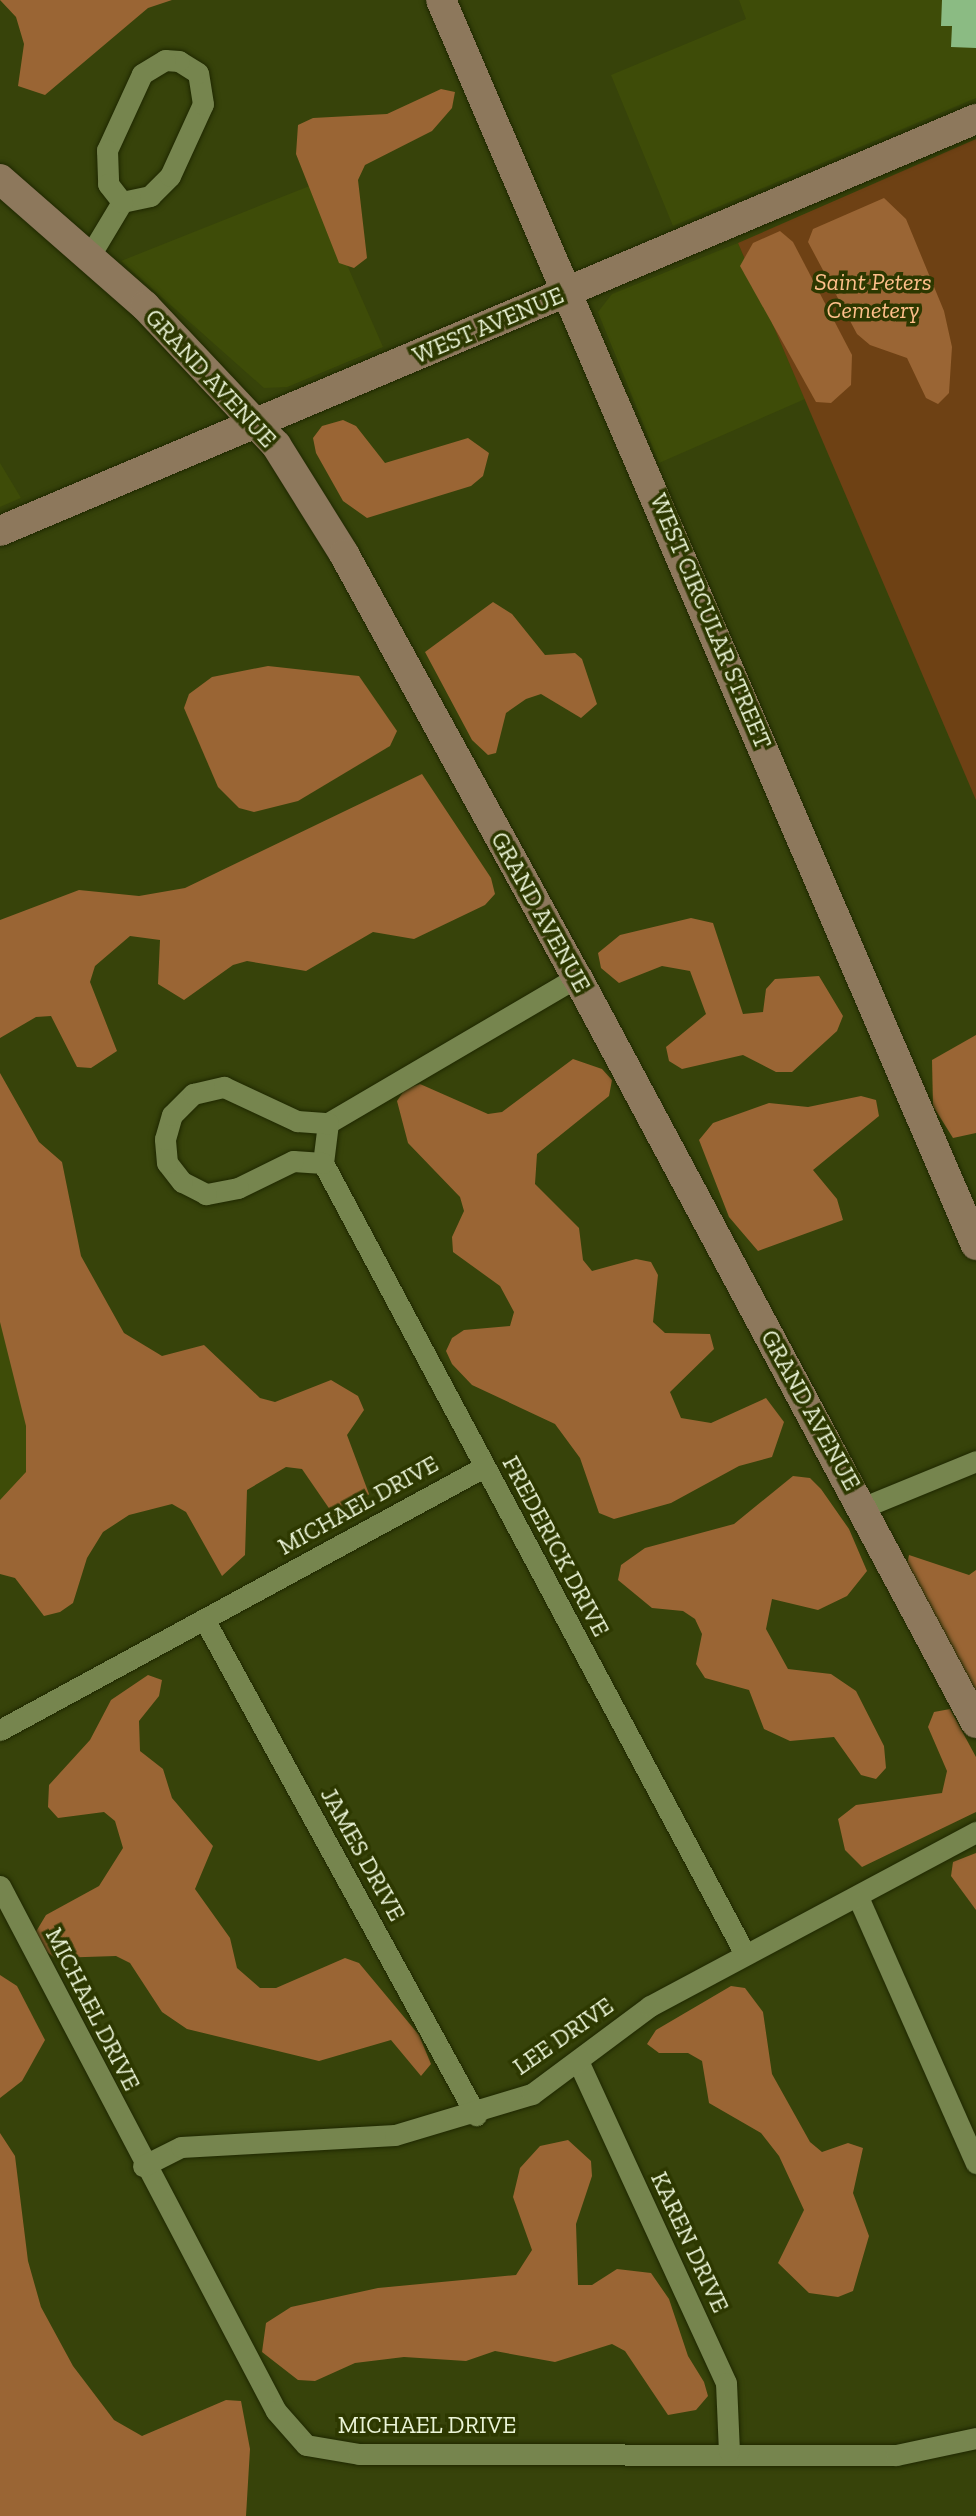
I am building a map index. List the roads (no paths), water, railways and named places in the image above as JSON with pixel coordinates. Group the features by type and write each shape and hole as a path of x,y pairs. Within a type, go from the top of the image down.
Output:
{"street":[{"name":"WEST CIRCULAR STREET","path":"441,0 570,290 976,1245"},
{"path":"165,60 179,61 198,73 204,104 161,187 136,202 122,202 108,184 107,149 142,74 165,60"},
{"name":"WEST AVENUE","path":"0,531 976,119"},
{"name":"GRAND AVENUE","path":"0,179 89,257 258,421 345,554 578,977 864,1507 976,1723"},
{"path":"89,257 122,202"},
{"path":"328,1123 323,1163 293,1161 238,1188 206,1194 182,1182 167,1163 165,1139 172,1115 193,1094 224,1087 297,1121 328,1123 578,977"},
{"name":"FREDERICK DRIVE","path":"323,1163 744,1952"},
{"path":"864,1507 976,1461"},
{"name":"MICHAEL DRIVE","path":"0,1730 484,1467"},
{"name":"JAMES DRIVE","path":"204,1619 476,2115"},
{"name":"LEE DRIVE","path":"144,2166 181,2147 395,2135 476,2115 532,2094 650,2006 744,1952 858,1897 976,1832"},
{"name":"MICHAEL DRIVE","path":"0,1886 144,2166 276,2411 306,2445 359,2454 729,2451 896,2455 976,2438"},
{"path":"858,1897 976,2163"},
{"name":"KAREN DRIVE","path":"578,2061 726,2383 729,2451"}],"park label":[{"name":"Saint Peters Cemetery","path":"873,296"}]}
